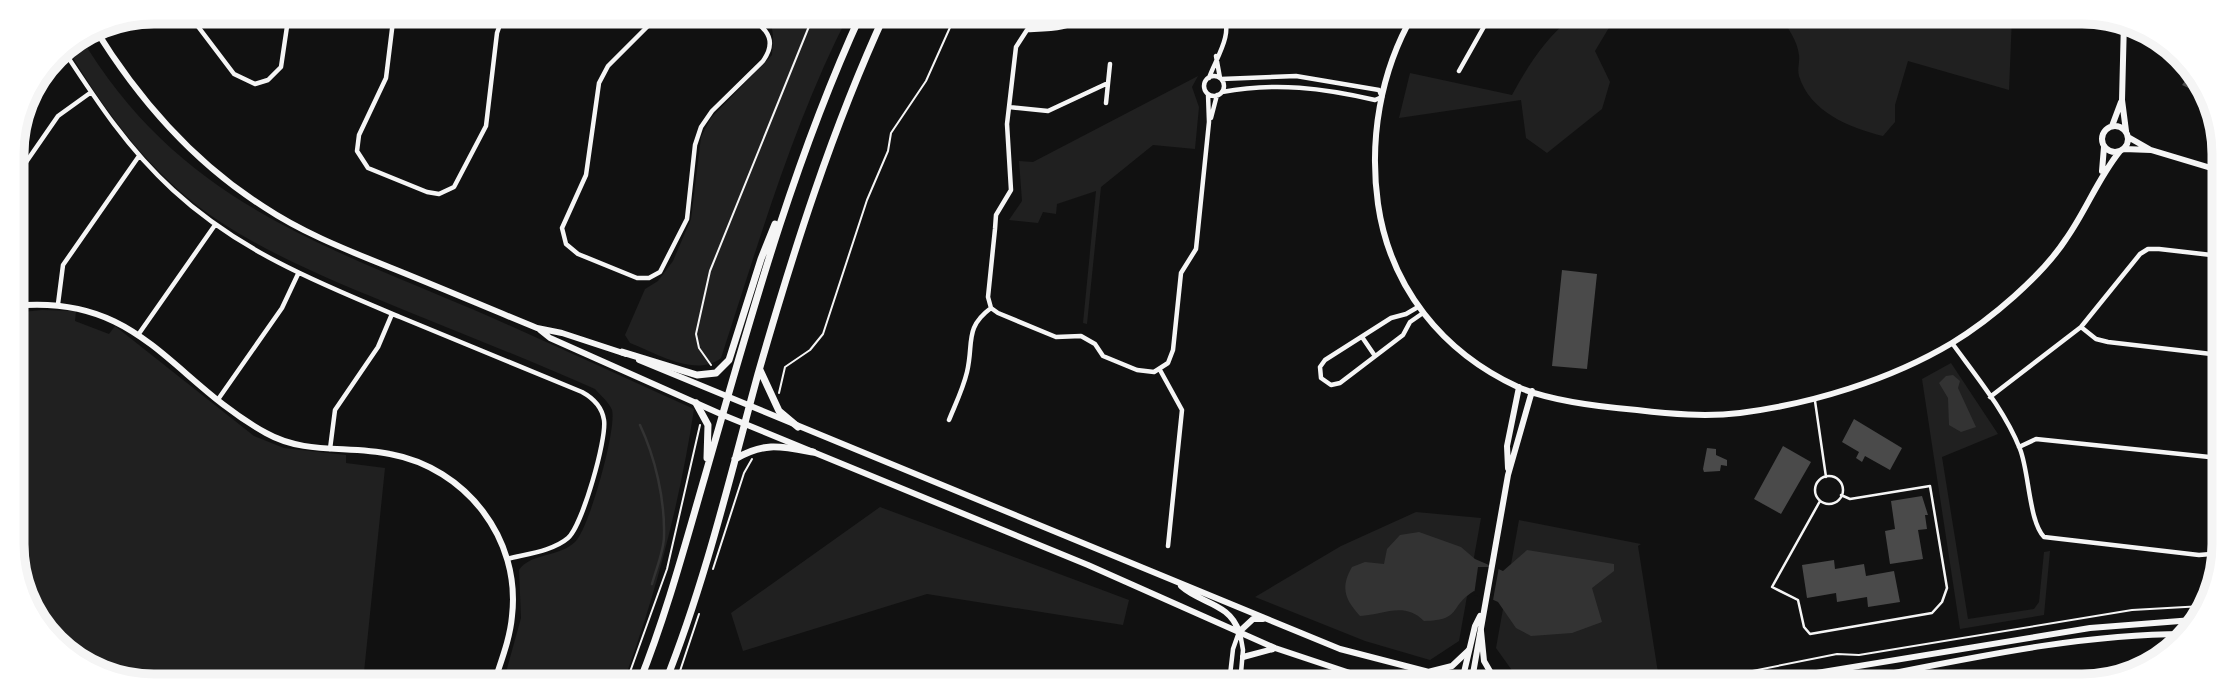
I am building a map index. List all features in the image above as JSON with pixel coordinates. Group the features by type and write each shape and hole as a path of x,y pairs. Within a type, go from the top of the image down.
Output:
{"main road":[{"path":"1409,24 1395,53 1382,97 1375,160 1382,228 1395,270 1420,310 1435,329 1472,360 1519,387 1609,408 1681,415 1740,413 1814,398 1896,370 1952,343 2013,296 2064,243 2102,173 2122,150 2127,134 2122,100 2124,32"},
{"path":"100,37 124,75 155,113 200,158 249,197 320,238 537,328 697,374 716,373 729,360 761,259 837,66 856,25"},
{"path":"668,674 705,567 760,369 819,181 858,74 881,25"},
{"path":"2102,173 2103,134 2112,126 2122,100"},
{"path":"2112,126 2120,126 2151,150"},
{"path":"2104,147 2111,152 2151,150 2212,168"},
{"path":"642,674 663,617 792,185"},
{"path":"25,305 58,304 100,314 138,335 259,429 278,439 299,446 394,454 427,465 447,477 474,499 488,517 507,559 512,582 513,615 497,674"},
{"path":"537,328 551,338 744,424 1088,565 1275,648 1353,674"},
{"path":"622,352 728,399 1340,649 1430,674"},
{"path":"760,369 779,411 798,427"},
{"path":"1508,475 1507,446 1519,387"},
{"path":"1463,674 1484,601 1508,475 1532,391"},
{"path":"696,403 709,430 705,473"},
{"path":"735,459 754,448 778,446 813,452"},
{"path":"1175,581 1190,594 1223,608 1235,620 1239,632"},
{"path":"1481,614 1484,661 1492,674"},
{"path":"1239,632 1253,619 1270,620"},
{"path":"1810,674 2090,628 2188,620"},
{"path":"1475,674 1481,631"},
{"path":"1892,674 2102,640 2173,636"},
{"path":"1242,657 1275,648"},
{"path":"1426,673 1452,666 1469,650"}],"street":[{"path":"991,308 1056,337 1081,336 1095,344 1103,356 1137,370 1149,373 1160,370 1168,363 1173,350 1181,273 1196,249 1209,122 1208,94 1204,86 1227,32 1227,24"},
{"path":"1459,71 1485,24"},
{"path":"197,25 234,75 255,84 268,80 281,67 287,25"},
{"path":"393,25 386,78 359,135 357,151 368,168 435,194 447,192 457,184 485,128 500,25"},
{"path":"648,25 608,66 601,77 596,95 586,175 562,228 566,244 574,253 641,279 653,277 662,269 685,225 696,139 704,121 769,50 769,38 764,27 759,25"},
{"path":"991,308 988,297 996,215 1011,190 1007,138 1016,47 1027,30 1073,25"},
{"path":"1209,122 1220,94 1221,79 1216,55"},
{"path":"68,58 90,93 139,156 175,192 215,225 299,274 592,398 602,413 603,437 575,531 558,544 507,559"},
{"path":"1106,103 1110,64"},
{"path":"1208,94 1272,86 1307,86 1375,100 1382,97 1379,90 1307,77 1265,75 1209,78"},
{"path":"1307,77 1307,86"},
{"path":"1009,107 1048,111 1108,83"},
{"path":"25,164 58,116 90,93"},
{"path":"58,304 63,265 139,156"},
{"path":"138,335 215,225"},
{"path":"1990,397 2081,327 2134,260 2148,249 2212,255"},
{"path":"219,398 282,308 299,274"},
{"path":"949,420 967,373 972,328 978,318 991,308"},
{"path":"1420,310 1403,335 1340,383 1331,385 1321,379 1319,370 1323,361 1391,318 1420,310"},
{"path":"330,449 335,410 378,347 392,314"},
{"path":"2081,327 2096,339 2108,342 2212,354"},
{"path":"1362,337 1375,356"},
{"path":"1952,343 1990,397 2020,447 2029,475 2037,528 2048,539 2211,554"},
{"path":"1160,370 1182,410 1168,546"},
{"path":"2020,447 2036,439 2212,457"},
{"path":"1239,632 1241,674"},
{"path":"1229,674 1239,632"}],"lane":[{"path":"1814,398 1826,477"},
{"path":"1820,501 1832,504 1841,495 1840,483 1826,477"},
{"path":"1820,501 1815,489 1818,482 1826,477"},
{"path":"1820,501 1772,587 1798,600 1804,627 1810,634 1932,613 1942,602 1947,588 1930,486 1850,499 1841,495"}],"path":[{"path":"706,359 697,341 696,326 710,271 810,25"},
{"path":"775,396 779,393 785,367 810,350 822,334 867,200 888,150 891,133 926,80 951,25"},
{"path":"629,674 667,569 698,427"},
{"path":"711,578 744,472 754,455"},
{"path":"679,674 702,604"},
{"path":"1747,674 1802,659 1859,655 2132,610 2196,606"}],"shaded area":[{"path":"1564,24 1611,24 1595,51 1610,82 1602,109 1547,153 1526,138 1521,100 1399,118 1410,73 1512,95 1538,52"},
{"path":"1785,24 2012,24 2009,90 1908,61 1895,105 1895,122 1883,136 1870,133 1845,123 1822,109 1804,89 1798,71 1799,55"},
{"path":"771,25 844,25 794,140 721,358 700,366 676,362 630,343 625,335 645,289 658,281 673,261 691,219 701,137 711,118 772,55"},
{"path":"86,44 118,91 159,137 203,175 251,207 356,260 500,321 694,409 665,549 626,674 505,674 521,618 519,570 530,561 569,547 581,533 594,500 610,437 612,410 607,401 595,389 311,271 222,223 175,187 154,166 115,120 71,55"},
{"path":"1198,76 1192,87 1199,107 1195,149 1153,145 1101,187 1087,324 1083,323 1096,191 1057,204 1056,214 1043,212 1038,223 1009,220 1022,201 1019,161 1033,162"},
{"path":"76,311 75,321 109,334 115,326 254,436 284,448 346,455 346,463 385,468 364,674 138,673 105,665 89,657 75,648 51,624 34,594 27,570 24,544 25,312"},
{"path":"1951,363 1998,434 1942,457 1968,619 2034,609 2039,602 2044,552 2050,551 2044,615 1960,629 1922,379"},
{"path":"1953,375 1960,381 1958,388 1976,427 1961,432 1949,425 1948,398 1939,383 1946,376"},
{"path":"880,507 1129,600 1123,625 927,594 743,651 731,613"},
{"path":"1416,512 1481,518 1459,641 1430,660 1365,641 1255,597 1341,546"},
{"path":"1519,520 1641,544 1638,546 1658,674 1515,674 1496,648"},
{"path":"1419,532 1461,547 1475,559 1503,571 1527,550 1614,564 1614,571 1592,588 1602,622 1572,633 1531,636 1516,628 1498,602 1474,591 1450,615 1436,620 1424,621 1401,610 1360,616 1348,599 1345,587 1352,567 1365,562 1384,564 1387,549 1400,535"}],"pier":[{"path":"1478,567 1499,567 1493,600 1474,595"}],"building":[{"path":"2187,78 2195,91 2182,85"},
{"path":"1562,270 1597,274 1587,369 1552,366"},
{"path":"1854,419 1902,448 1890,470 1865,456 1862,462 1856,458 1859,452 1842,442"},
{"path":"1783,446 1811,462 1781,514 1754,499"},
{"path":"1707,448 1716,449 1716,455 1727,460 1727,466 1721,465 1720,471 1704,472"},
{"path":"1922,496 1928,515 1925,515 1927,529 1918,530 1923,559 1890,564 1885,531 1895,529 1891,501"},
{"path":"1834,560 1835,569 1864,564 1866,576 1894,571 1900,602 1868,607 1867,597 1837,602 1836,593 1807,598 1802,565"}],"waterway":[{"path":"640,425 658,479 663,508 663,548 652,584"}]}
